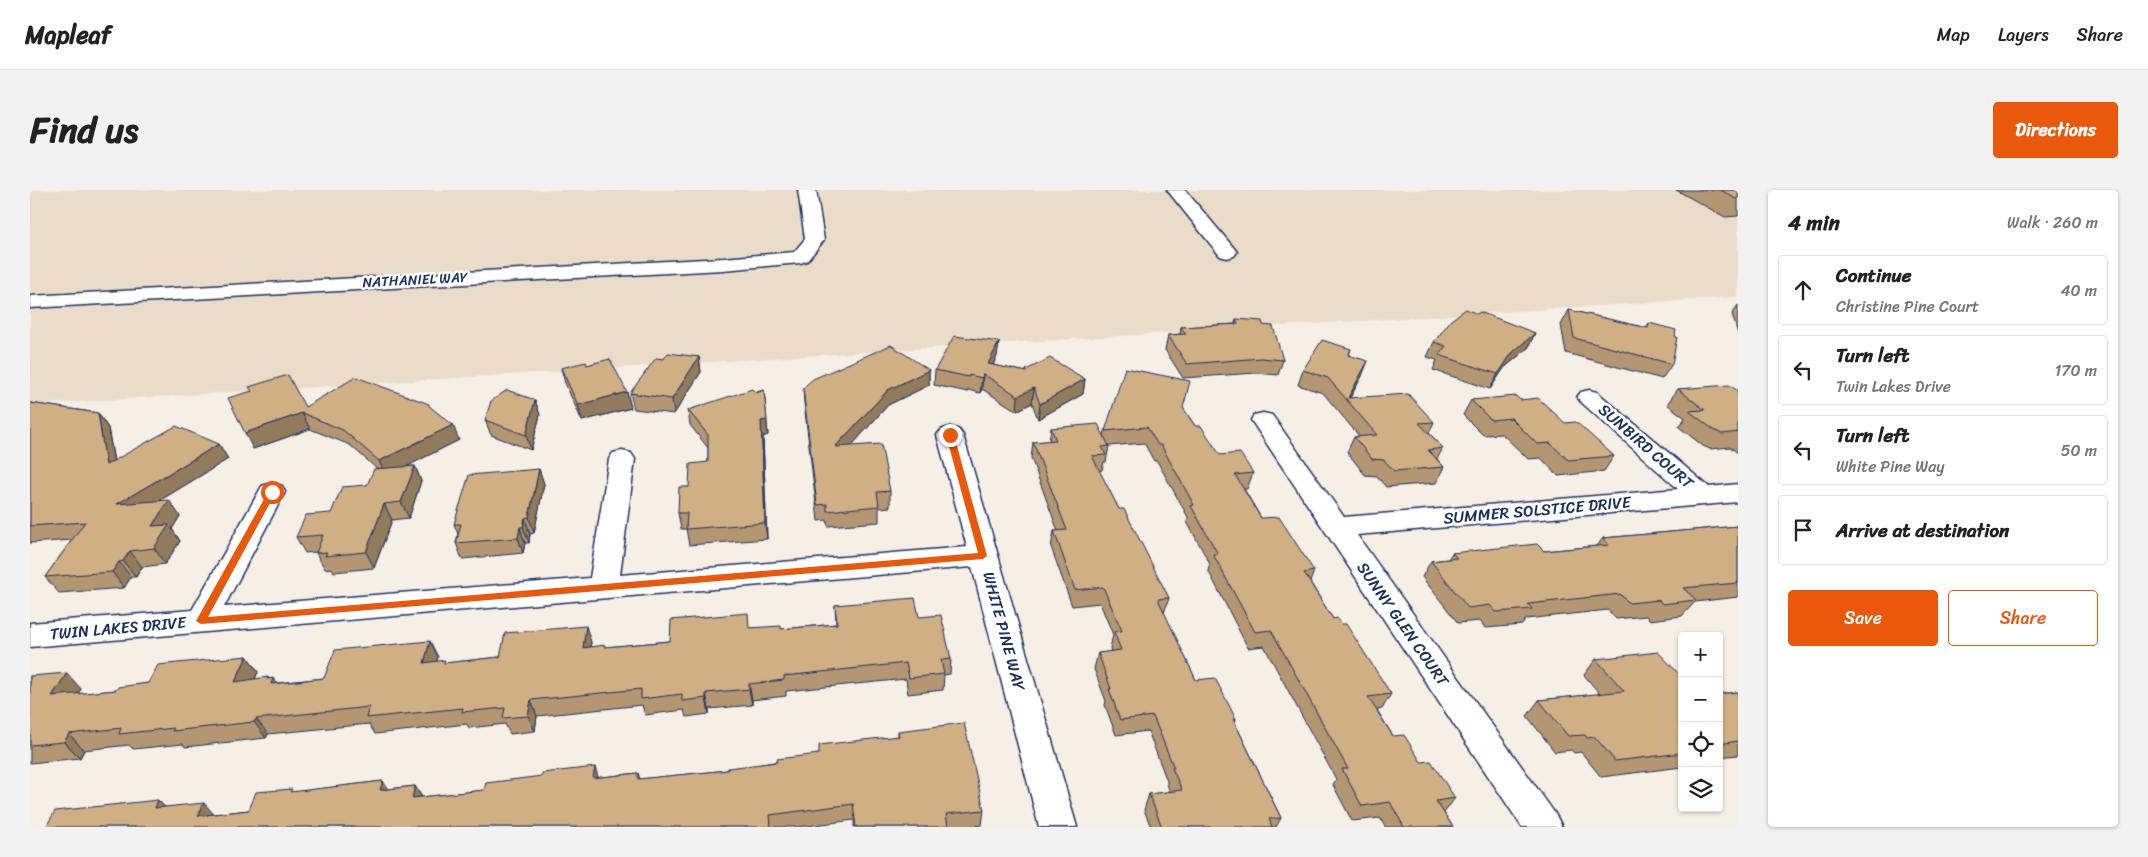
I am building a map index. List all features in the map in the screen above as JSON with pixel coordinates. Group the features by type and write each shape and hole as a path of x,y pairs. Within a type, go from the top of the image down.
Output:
{"street":[{"name":"NATHANIEL WAY","path":"30,302 723,264 800,257 815,240 807,190"},
{"path":"1176,190 1227,252"},
{"name":"SUNBIRD COURT","path":"1589,397 1703,496"},
{"name":"SUNNY GLEN COURT","path":"1263,420 1543,827"},
{"name":"WHITE PINE WAY","path":"950,435 1058,827"},
{"path":"604,587 622,459"},
{"path":"201,621 272,492"},
{"name":"SUMMER SOLSTICE DRIVE","path":"1336,527 1738,493"},
{"name":"TWIN LAKES DRIVE","path":"30,635 983,556"}],"shaded area":[{"path":"30,190 1738,190 1738,297 30,405"}],"building":[{"path":"1721,190 1738,190 1738,198 1736,199"},
{"path":"1466,309 1477,314 1480,312 1535,333 1512,353 1498,374 1439,355 1446,346 1434,342 1451,320"},
{"path":"1569,310 1648,328 1649,323 1676,330 1675,336 1677,337 1672,364 1574,338"},
{"path":"1236,319 1262,321 1263,325 1273,326 1283,360 1261,358 1187,364 1168,335 1186,334 1181,327 1238,324"},
{"path":"954,336 999,342 988,364 1027,372 1026,370 1050,358 1085,379 1040,404 1034,388 1018,396 983,374 982,378 969,375 969,377 935,370"},
{"path":"1322,340 1351,349 1348,355 1368,361 1348,398 1408,394 1434,422 1419,423 1443,448 1428,450 1444,467 1394,471 1384,460 1372,459 1354,437 1377,435 1328,378 1303,370"},
{"path":"891,345 929,370 888,390 835,447 881,444 890,491 877,492 879,506 827,511 827,504 817,505 803,388 813,379"},
{"path":"668,353 699,357 672,399 630,393 656,358 664,359"},
{"path":"610,359 627,392 578,405 561,368 586,362 587,365"},
{"path":"1125,368 1190,381 1183,408 1195,426 1201,426 1220,455 1240,453 1253,473 1235,475 1261,518 1279,517 1314,571 1304,573 1333,619 1337,618 1342,624 1346,624 1391,694 1368,697 1393,736 1404,735 1421,762 1431,761 1455,798 1436,801 1453,827 1404,827 1390,802 1362,806 1342,769 1348,769 1271,630 1255,632 1213,554 1218,554 1191,506 1194,505 1161,445 1158,445 1147,427 1105,431"},
{"path":"288,375 305,407 356,377 429,404 429,406 453,425 379,461 343,430 302,413 245,433 228,398 252,391 249,387"},
{"path":"1729,385 1738,391 1738,432 1722,434 1689,411 1705,410 1678,389"},
{"path":"752,389 756,393 764,390 767,420 761,421 765,523 686,529 687,513 678,513 679,487 689,487 690,464 708,462 708,435 688,410"},
{"path":"507,390 535,400 526,435 485,420 491,401"},
{"path":"1516,396 1520,400 1538,398 1565,423 1576,422 1614,456 1568,460 1550,443 1537,444 1511,418 1491,420 1471,400"},
{"path":"30,403 98,413 106,465 176,426 219,444 117,504 169,500 152,526 169,525 154,548 130,551 112,572 45,577 85,522 30,526"},
{"path":"1098,424 1109,446 1102,447 1106,455 1092,456 1119,509 1124,509 1169,598 1158,599 1196,680 1215,678 1236,719 1233,719 1281,818 1269,819 1272,827 1162,827 1149,794 1182,790 1153,716 1120,720 1098,653 1121,650 1114,632 1122,631 1103,587 1075,590 1054,531 1067,530 1033,442 1056,440 1051,428"},
{"path":"415,466 401,502 384,504 366,552 325,556 327,552 316,553 323,535 296,537 306,515 331,513 342,487 367,485 374,469"},
{"path":"539,469 529,517 525,518 523,527 520,527 518,538 456,543 461,524 454,524 469,475"},
{"path":"1738,526 1738,583 1683,588 1696,600 1662,604 1659,600 1629,603 1620,594 1528,604 1532,609 1496,612 1490,605 1468,608 1431,561 1457,558 1452,553 1537,544 1544,551 1609,545 1603,538"},
{"path":"915,598 919,617 941,615 951,659 941,660 944,674 909,678 906,663 784,676 784,680 749,684 749,689 706,693 706,698 682,701 682,694 641,699 641,689 531,700 528,716 503,718 505,708 462,712 463,708 366,718 369,707 256,719 254,722 172,731 174,728 119,734 121,728 69,734 64,742 30,745 30,676 67,673 52,696 116,690 118,687 148,683 158,665 247,656 235,682 268,677 267,679 273,678 271,684 324,678 335,650 430,641 424,663 445,660 444,663 500,657 505,633 586,626 583,648 605,645 605,647 670,641 671,620 748,613 749,628 781,626 781,629 837,624 835,605"},
{"path":"1658,652 1678,673 1678,753 1615,761 1595,737 1587,738 1585,735 1568,736 1539,700 1624,691 1596,659"},
{"path":"1738,692 1738,741 1723,743 1723,722 1723,694"},
{"path":"964,723 984,810 946,814 948,826 940,827 856,827 853,804 770,815 771,827 46,827 55,811 158,800 155,808 204,803 198,816 249,810 256,792 292,789 290,792 383,781 380,790 415,786 412,798 484,790 486,783 542,776 542,773 595,767 593,778 638,773 638,779 728,770 728,768 777,762 777,759 819,754 819,745 899,736 898,731"}],"route":[{"path":"272,492 201,621 983,556 950,435"}]}
